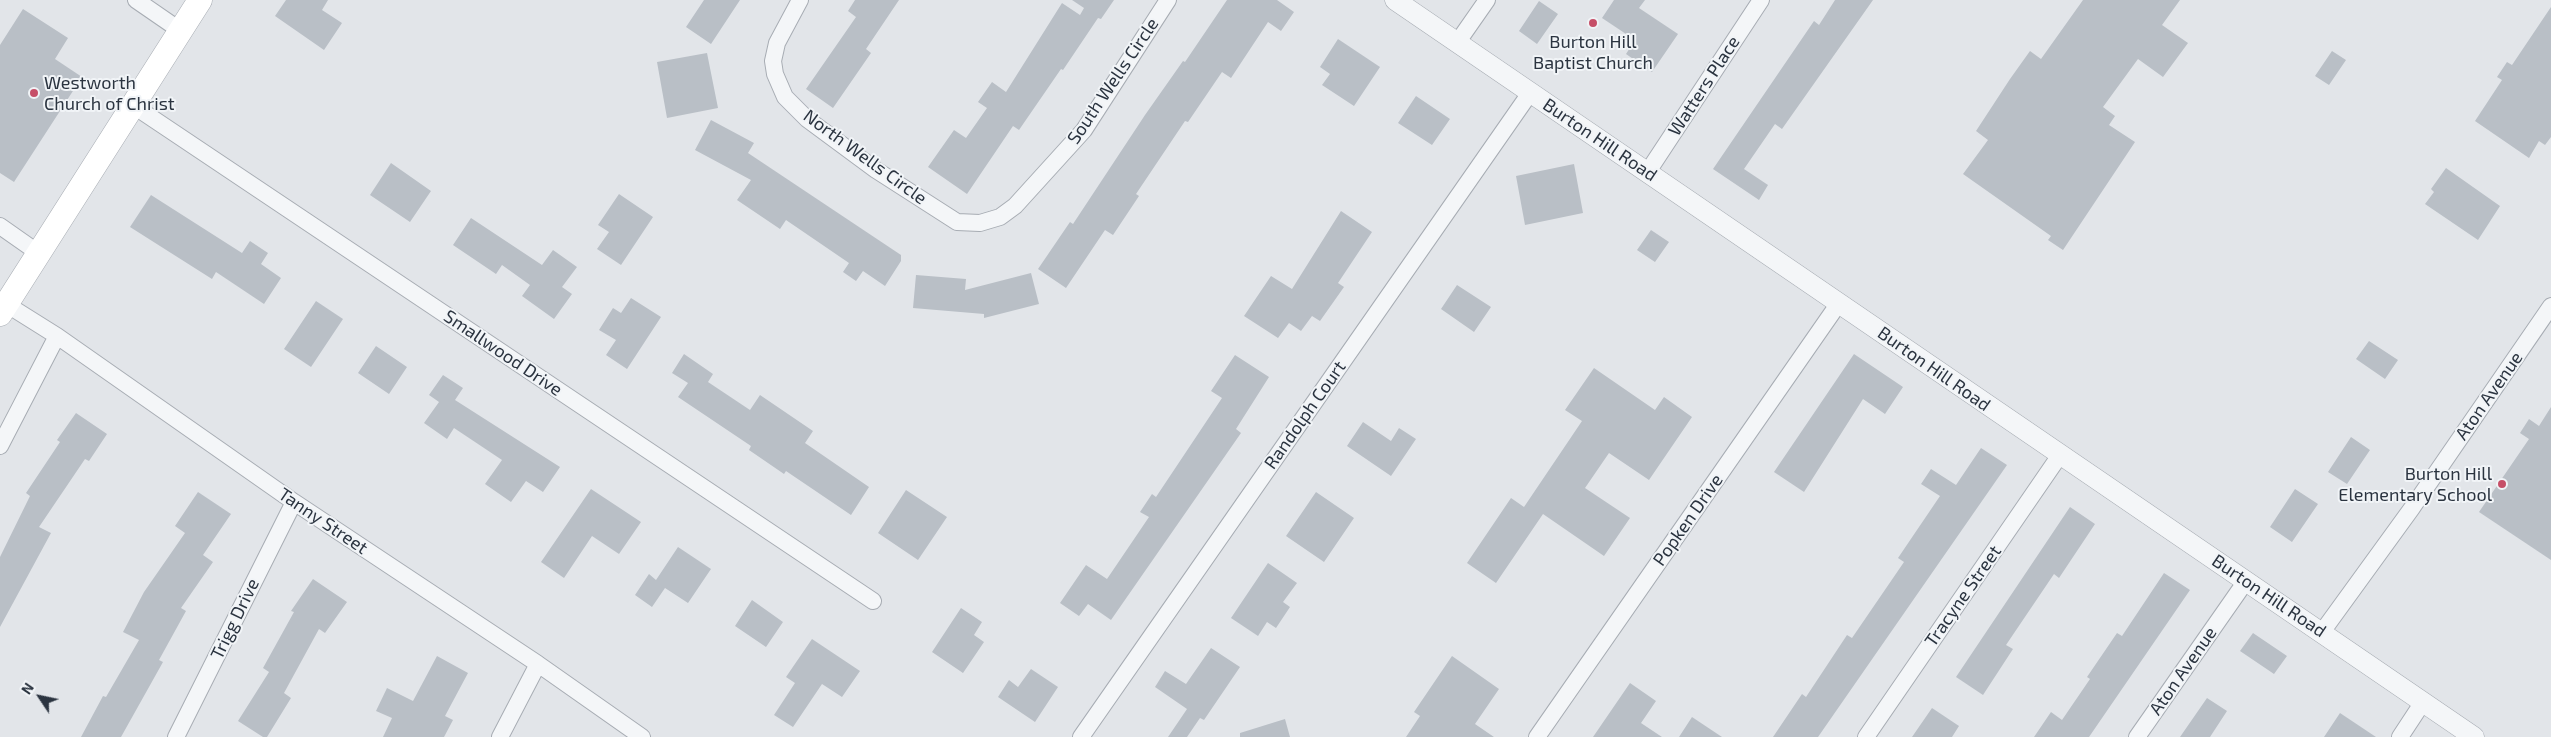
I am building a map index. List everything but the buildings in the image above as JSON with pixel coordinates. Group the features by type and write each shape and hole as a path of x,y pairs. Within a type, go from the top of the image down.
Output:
{"main road":[{"path":"3,309 200,0"}],"street":[{"path":"136,0 181,31"},
{"name":"North Wells Circle","path":"800,0 778,43 773,60 775,74 785,96 807,118 876,170 957,222 980,223 1000,217 1015,206"},
{"name":"South Wells Circle","path":"1015,206 1084,130 1168,0"},
{"name":"Burton Hill Road","path":"1395,0 2474,737"},
{"path":"1458,43 1487,0"},
{"name":"Watters Place","path":"1647,173 1761,0"},
{"name":"Randolph Court","path":"1081,737 1530,92"},
{"name":"Smallwood Drive","path":"134,106 873,601"},
{"path":"0,226 38,252"},
{"name":"Popken Drive","path":"1537,737 1838,303"},
{"name":"Aton Avenue","path":"2322,632 2412,508 2551,306"},
{"name":"Tanny Street","path":"3,309 56,336 294,502 538,664 642,737"},
{"path":"0,446 56,336"},
{"name":"Tracyne Street","path":"1866,737 2060,455"},
{"name":"Trigg Drive","path":"176,737 294,502"},
{"name":"Aton Avenue","path":"2137,737 2246,581"},
{"path":"500,737 538,664"},
{"path":"2400,737 2423,702"}],"place":[{"name":"Burton Hill Baptist Church","path":"1593,23"},
{"name":"Westworth Church of Christ","path":"34,93"},
{"name":"Burton Hill Elementary School","path":"2502,484"}]}
